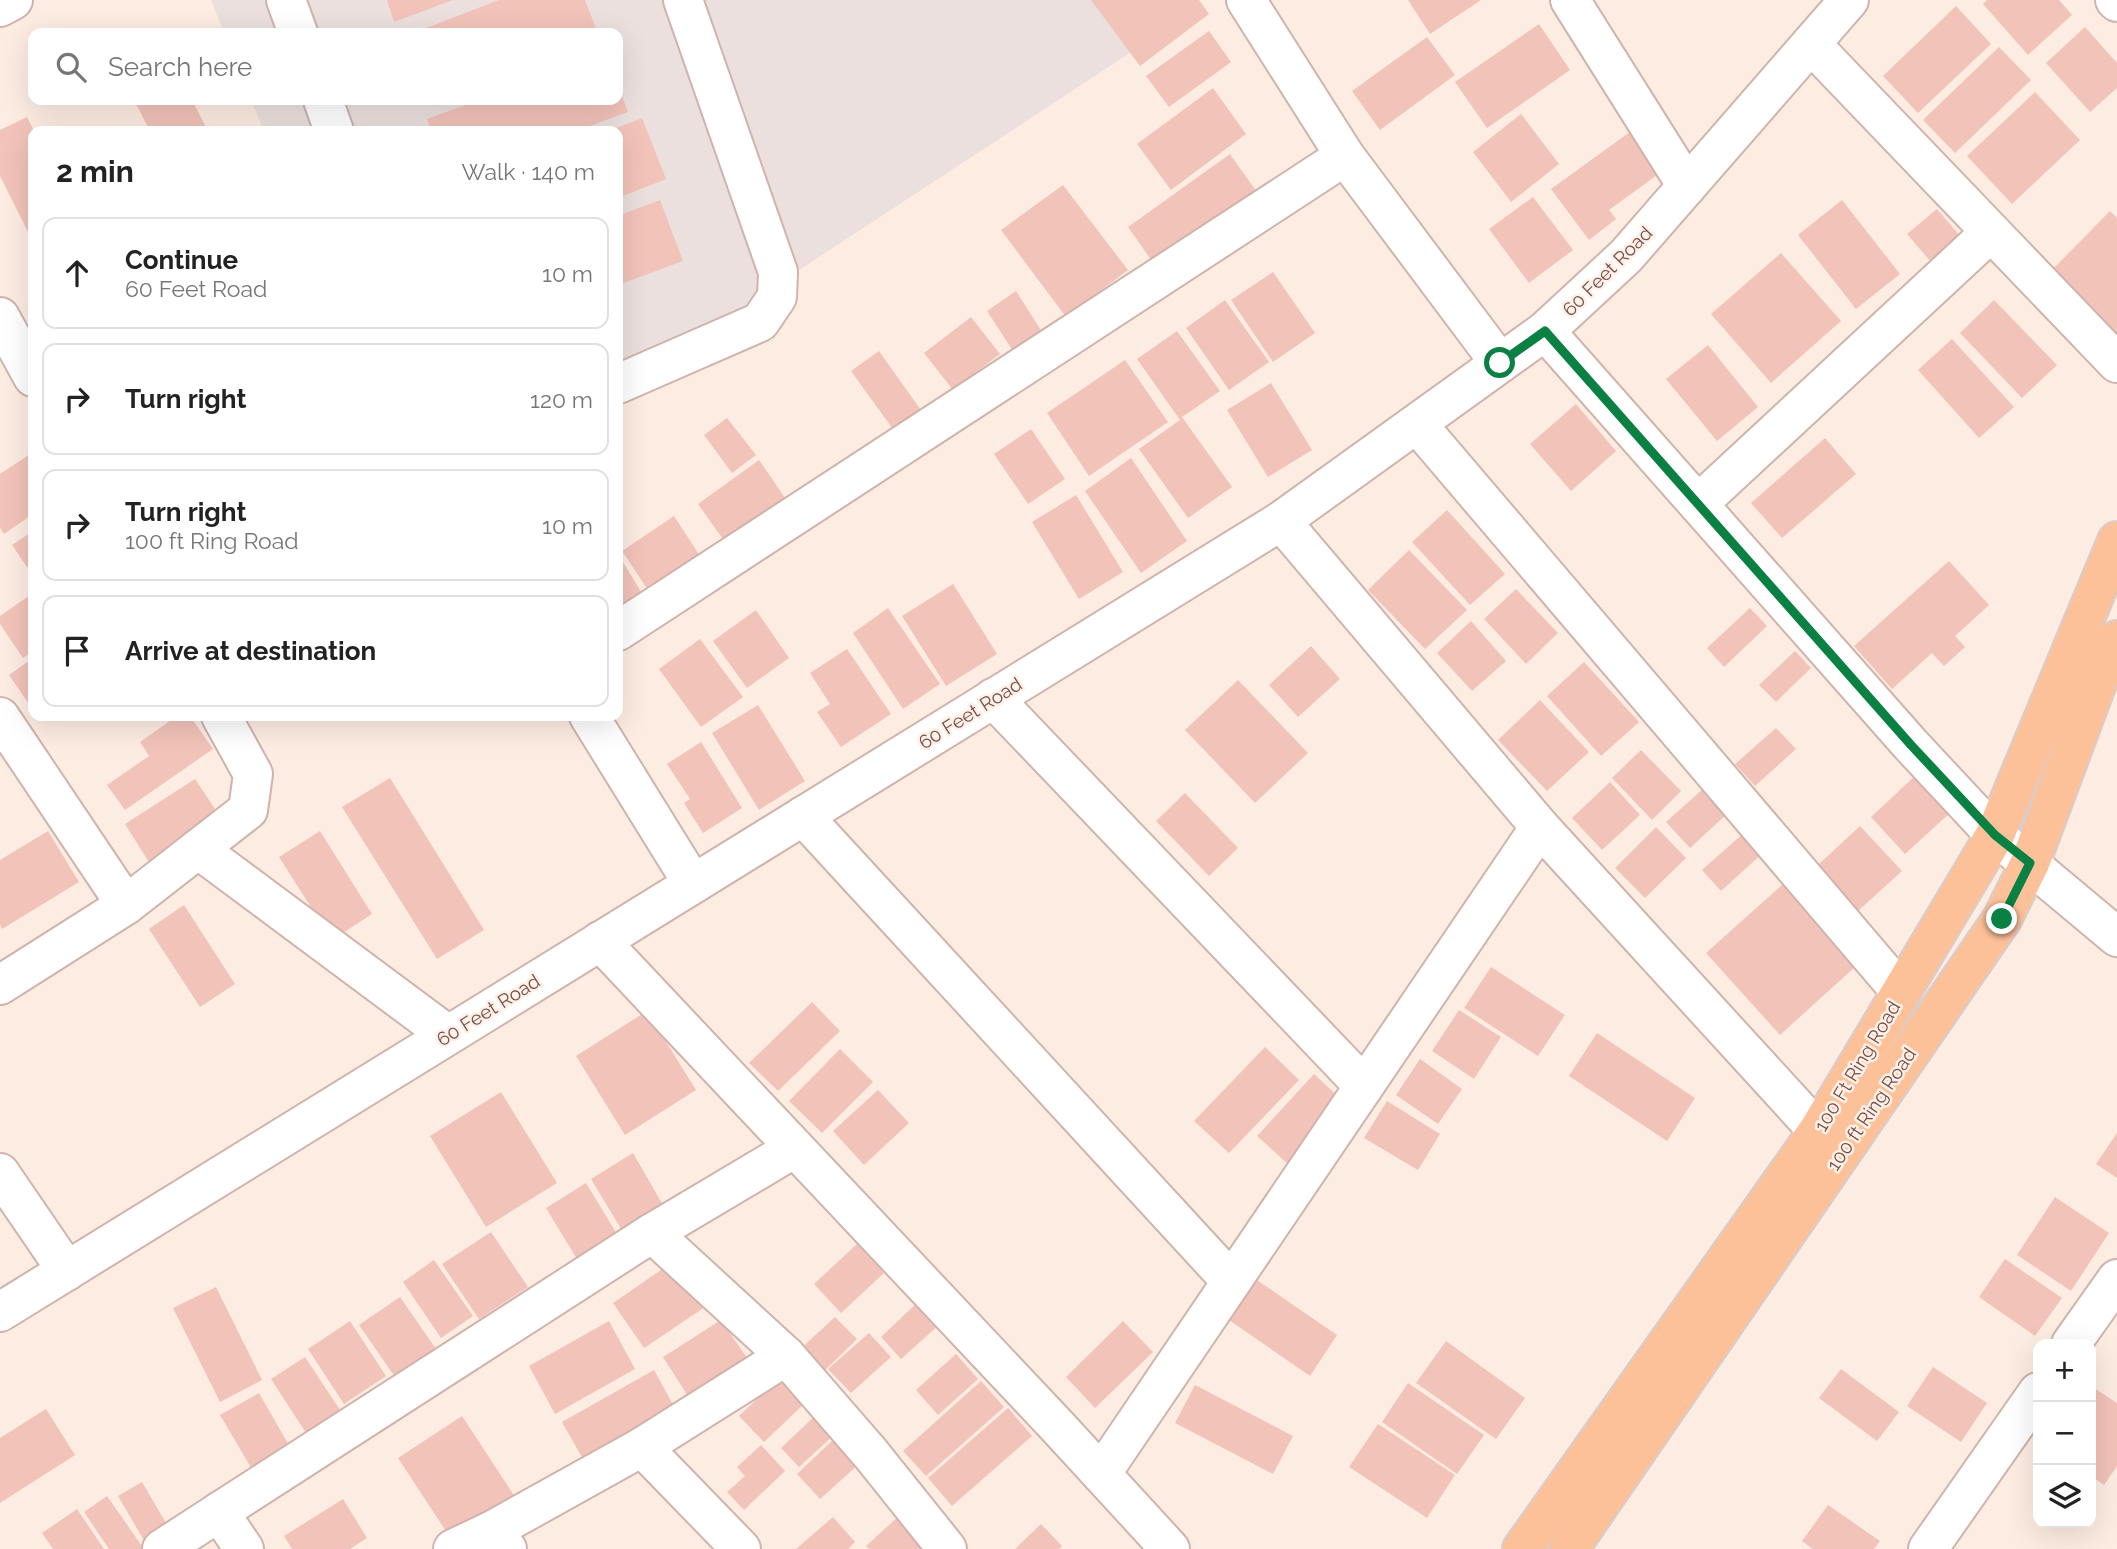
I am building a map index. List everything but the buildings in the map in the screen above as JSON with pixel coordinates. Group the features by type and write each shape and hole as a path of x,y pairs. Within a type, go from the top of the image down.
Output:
{"main road":[{"name":"100 Ft Ring Road","path":"1522,1549 1818,1131 1995,835 2117,541"},
{"name":"100 ft Ring Road","path":"1569,1549 2002,919 2030,863 2100,675 2117,640"}],"street":[{"path":"0,7 13,0"},
{"path":"286,0 296,28"},
{"path":"623,382 760,321 777,297 778,272 683,0"},
{"path":"1246,0 1345,156 1500,363"},
{"path":"1570,0 1687,186"},
{"name":"60 Feet Road","path":"0,1312 1281,522 1545,331 1626,256 1849,0"},
{"path":"1811,44 2117,363"},
{"path":"325,105 332,126"},
{"path":"623,628 1345,156"},
{"path":"1698,504 1991,232"},
{"path":"0,317 28,368"},
{"path":"1545,331 1911,745 1995,835 2117,937"},
{"path":"1416,424 1901,992"},
{"path":"1281,522 1540,827 1818,1131"},
{"path":"993,698 1364,1086"},
{"path":"0,717 126,905"},
{"path":"0,985 126,905 248,810 253,774 224,721"},
{"path":"592,721 693,884"},
{"path":"803,816 1231,1281"},
{"path":"1101,1474 1540,827"},
{"path":"198,849 448,1035"},
{"path":"600,941 1168,1548"},
{"path":"162,1549 652,1233 795,1148"},
{"path":"0,1173 67,1271"},
{"path":"652,1233 786,1356 871,1454 947,1549"},
{"path":"2075,1339 2117,1279"},
{"path":"453,1549 499,1540 786,1356"},
{"path":"1928,1549 2033,1399"},
{"path":"642,1447 741,1549"},
{"path":"219,1512 244,1549"}],"shaded area":[{"path":"211,0 1111,0 1142,45 623,386 623,126 262,126 253,105 623,105 623,28 222,28"}],"route":[{"path":"1500,363 1545,331 1911,745 1995,835 2030,863 2002,919"}]}
